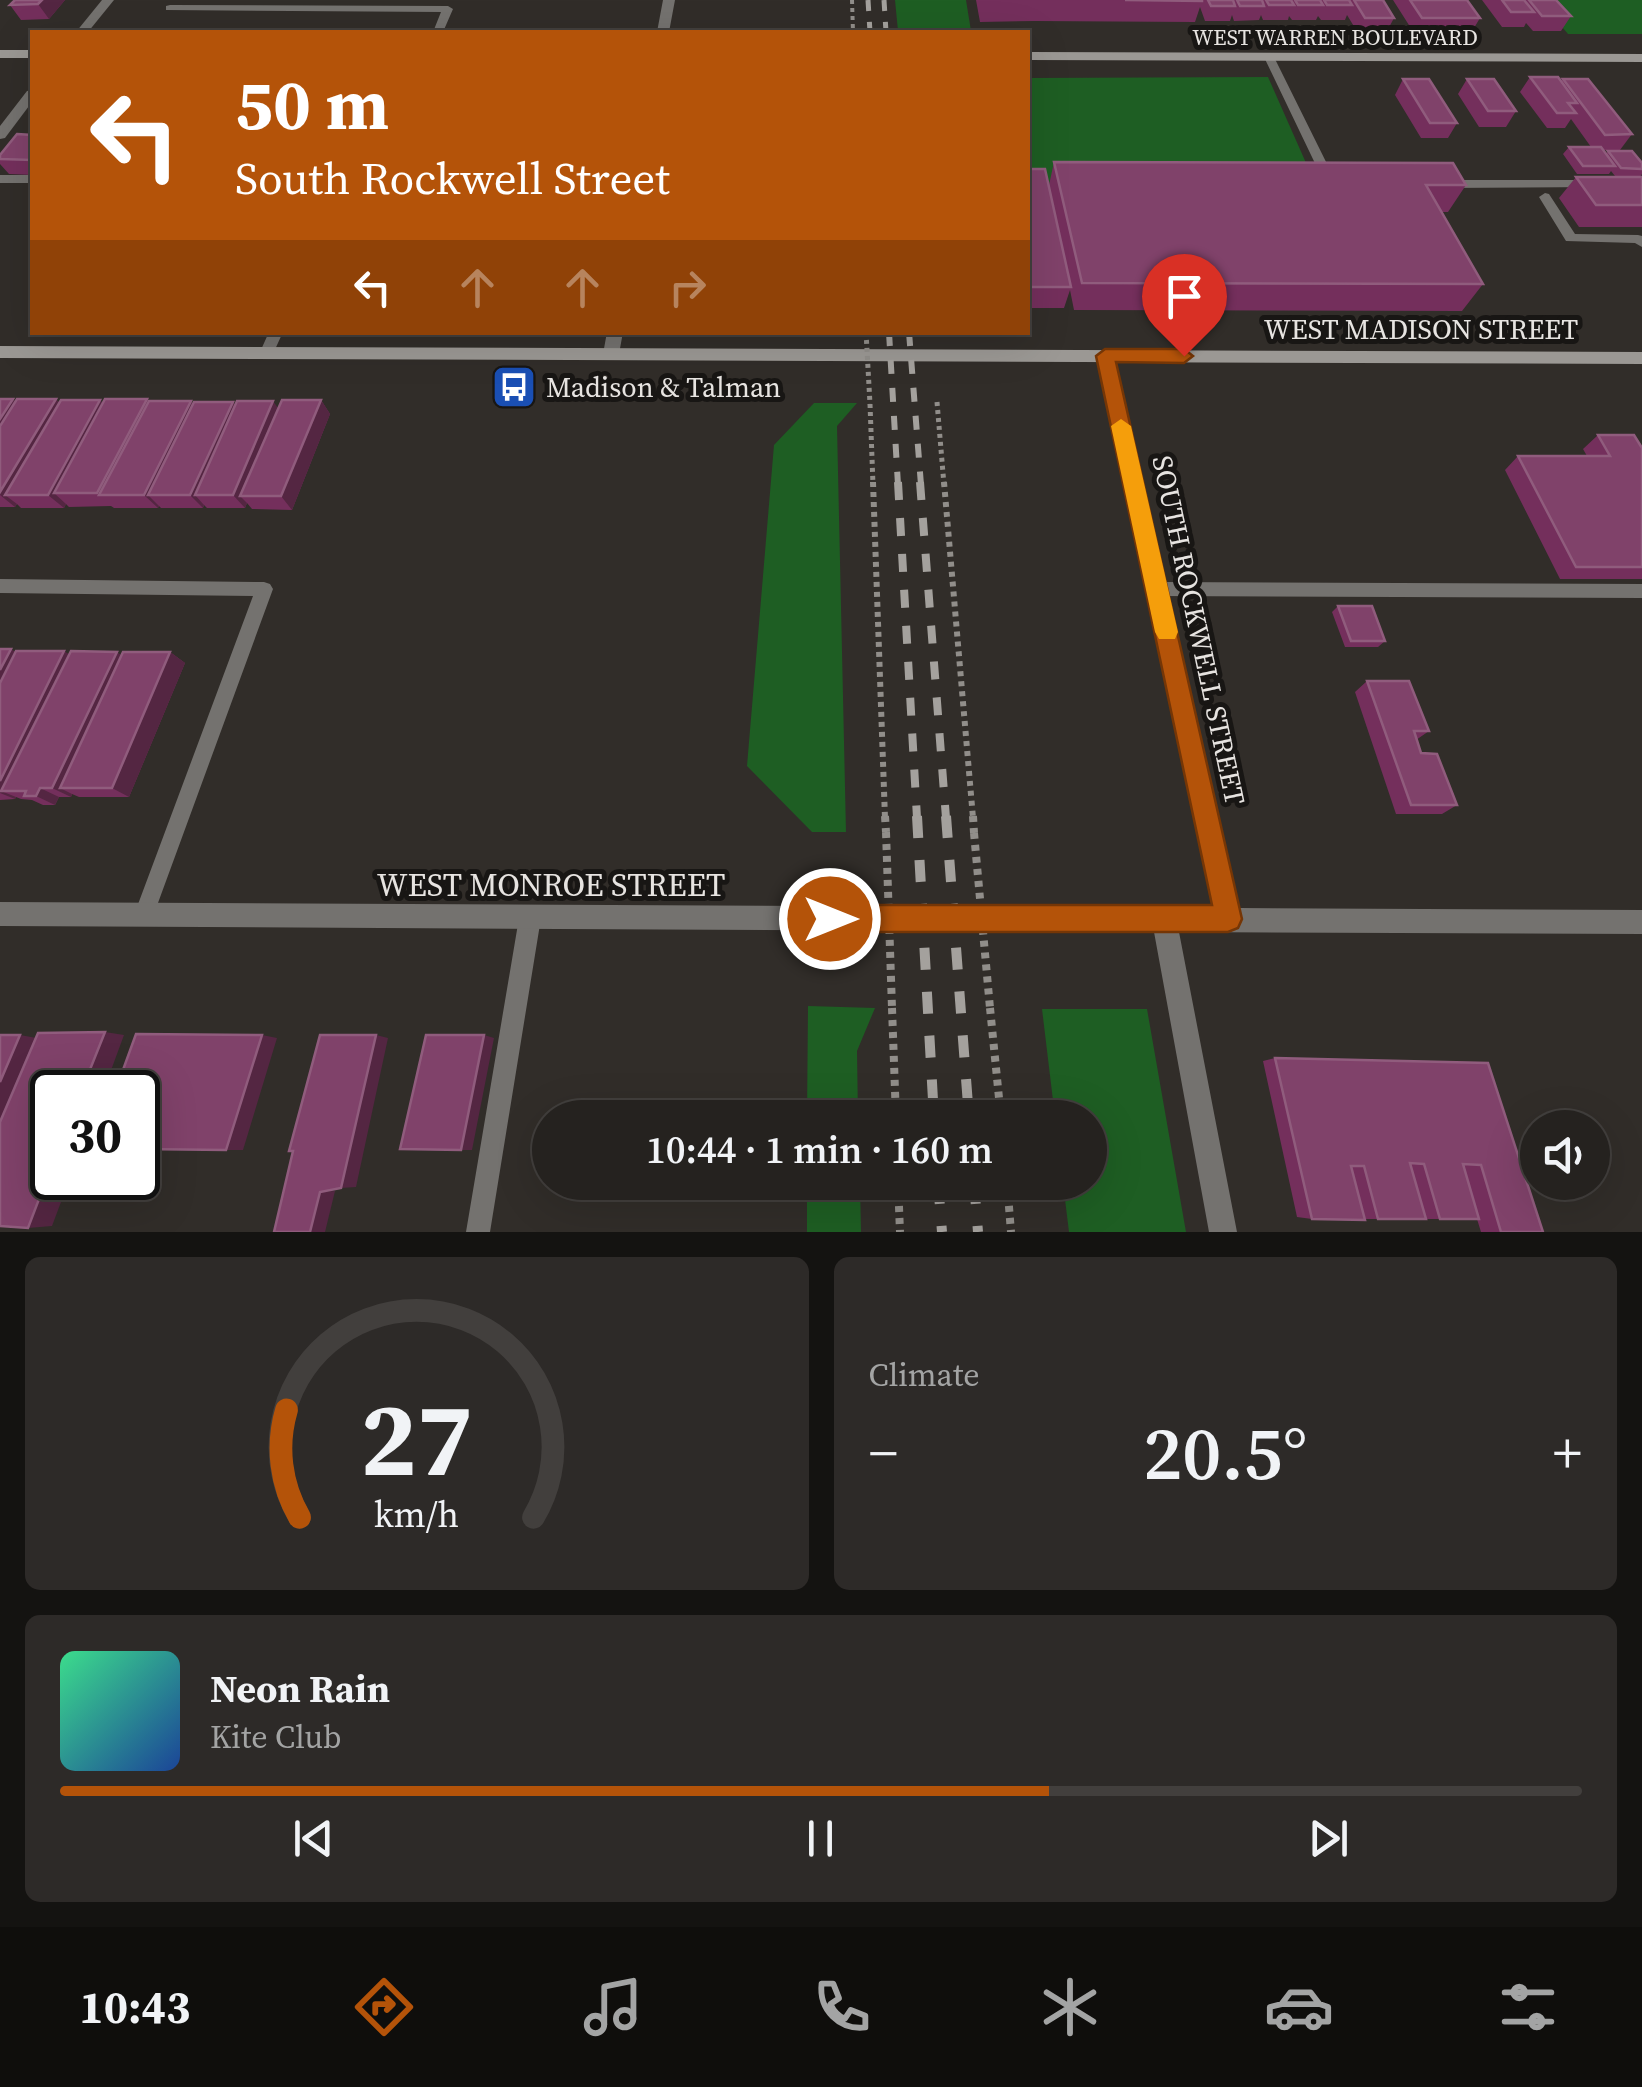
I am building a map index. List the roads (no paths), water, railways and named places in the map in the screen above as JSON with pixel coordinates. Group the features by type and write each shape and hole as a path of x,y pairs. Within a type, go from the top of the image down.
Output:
{"main road":[{"path":"0,54 30,54"},
{"name":"WEST WARREN BOULEVARD","path":"1030,56 1642,58"},
{"name":"WEST MADISON STREET","path":"0,352 1642,358"}],"street":[{"path":"84,30 108,0"},
{"path":"664,30 669,0"},
{"path":"0,135 30,97"},
{"path":"611,354 614,335"},
{"name":"SOUTH ROCKWELL STREET","path":"1105,356 1228,919"},
{"name":"WEST MONROE STREET","path":"0,914 1642,922"},
{"path":"1164,918 1223,1232"}],"lane":[{"path":"170,8 448,9 439,30"},
{"path":"1268,57 1331,184 1350,184"},
{"path":"0,179 30,179"},
{"path":"1424,184 1606,184"},
{"path":"1544,197 1571,238 1638,238 1642,244"},
{"path":"267,352 275,335"},
{"path":"0,586 264,589 144,916"},
{"path":"1158,589 1642,591"},
{"path":"478,1232 530,918"}],"railway":[{"path":"868,0 870,30"},
{"path":"884,0 886,30"},
{"path":"889,335 898,485"},
{"path":"909,335 921,485"},
{"path":"898,482 917,818"},
{"path":"920,482 946,818"},
{"path":"917,816 933,1100"},
{"path":"946,816 968,1100"},
{"path":"939,1200 942,1232"},
{"path":"975,1200 978,1232"}],"place":[{"name":"Madison & Talman","path":"514,387"}]}
